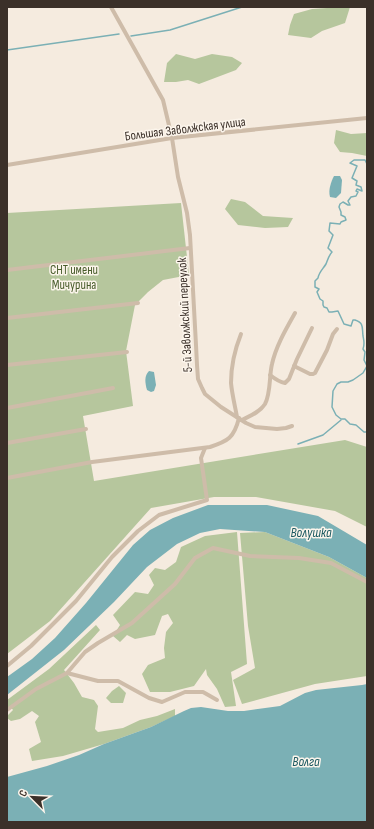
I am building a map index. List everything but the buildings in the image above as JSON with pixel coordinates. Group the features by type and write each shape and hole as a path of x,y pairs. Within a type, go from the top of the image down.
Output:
{"street":[{"name":"5-й Заволжский переулок","path":"111,7 163,100 172,138 178,177 187,213 198,379 205,394 221,407 255,427 277,429 292,426"},
{"name":"Большая Заволжская улица","path":"7,165 172,138 367,118"},
{"path":"7,270 190,248"},
{"path":"7,318 138,303"},
{"path":"240,419 254,414 264,405 268,393 272,363 282,336 295,313"},
{"path":"270,375 281,383 286,383 312,328"},
{"path":"294,366 313,374 315,373 327,350 333,334 337,329"},
{"path":"7,478 92,462 205,448 219,444 231,437 240,419 231,384 231,375 236,348 241,334"},
{"path":"7,366 127,352"},
{"path":"7,408 113,388"},
{"path":"7,443 86,429"},
{"path":"7,666 31,646 76,602 112,557 138,531 159,515 207,500 201,458 205,448"},
{"path":"7,710 36,688 67,673 85,652 132,623 175,584 195,558 213,548 250,556 300,558 332,563 367,582"},
{"path":"67,673 98,681 118,681 149,698 162,702 185,692 202,692 217,700"}],"green space":[{"path":"350,7 345,23 322,31 311,38 288,35 294,14 312,9"},
{"path":"176,54 195,59 212,54 232,57 242,63 236,70 199,84 188,80 164,82 167,63"},
{"path":"336,130 351,134 367,133 367,156 340,152 334,143"},
{"path":"231,199 245,202 263,216 293,218 288,227 265,228 238,225 225,209"},
{"name":"СНТ имени Мичурина","path":"181,203 189,275 163,280 135,305 126,351 133,406 83,416 94,481 345,440 367,447 367,527 335,511 256,497 214,497 151,508 50,621 7,654 7,213"},
{"path":"237,532 247,664 231,672 236,706 225,707 217,689 207,675 206,669 194,686 170,692 150,692 142,674 148,665 165,658 164,648 166,632 173,623 168,614 162,616 155,635 135,639 127,635 120,642 113,636 120,625 113,615 135,592 148,594 154,585 149,575 155,568 165,570 176,562 181,547 205,536"},
{"path":"265,532 329,557 367,578 367,676 315,684 242,704 233,680 255,668 248,626 240,533"},
{"path":"96,625 100,630 64,670 82,697 94,700 98,706 95,729 98,732 123,728 140,720 157,716 175,709 175,716 151,727 104,744 63,756 32,761 29,749 41,742 35,722 39,716 32,711 20,719 11,721 7,718 7,716 13,710 10,706 7,709 7,700 49,669"},
{"path":"119,686 126,693 123,703 111,703 106,698"}],"water":[{"path":"334,176 340,176 342,180 341,193 336,198 330,197 329,194"},
{"path":"149,371 154,372 156,385 154,391 151,392 147,390 145,382 146,375"},
{"name":"Волушка","path":"208,505 267,505 318,516 367,545 367,578 329,557 265,532 220,529 200,533 177,544 147,567 114,602 64,650 7,695 7,677 32,659 55,638 86,603 133,545 150,530 173,518"},
{"name":"Волга","path":"367,684 367,822 7,822 7,777 79,755 151,727 191,708 201,707 228,711 244,711 280,706 305,693 316,690"}],"waterway":[{"path":"131,36 170,30 242,7"},
{"path":"7,50 119,34"},
{"path":"367,164 365,160 354,160 350,163 357,166 352,178 357,181 356,185 361,187 362,191 357,189 356,191 358,192 356,196 351,197 348,201 350,205 343,202 340,204 339,207 341,215 345,217 346,220 340,224 330,223 329,231 333,235 328,248 332,252 315,281 315,287 319,289 317,292 320,299 323,301 324,307 327,308 329,312 338,311 344,324 351,326 353,320 355,320 360,322 362,326 364,342 363,349 365,352 364,360 367,366 363,373 353,380 337,384 333,391 332,407 336,415 341,419 345,419 350,424 356,425 364,432 367,432"},
{"path":"298,444 323,435 341,420"}],"ferry route":[{"path":"7,822 13,822"}]}
